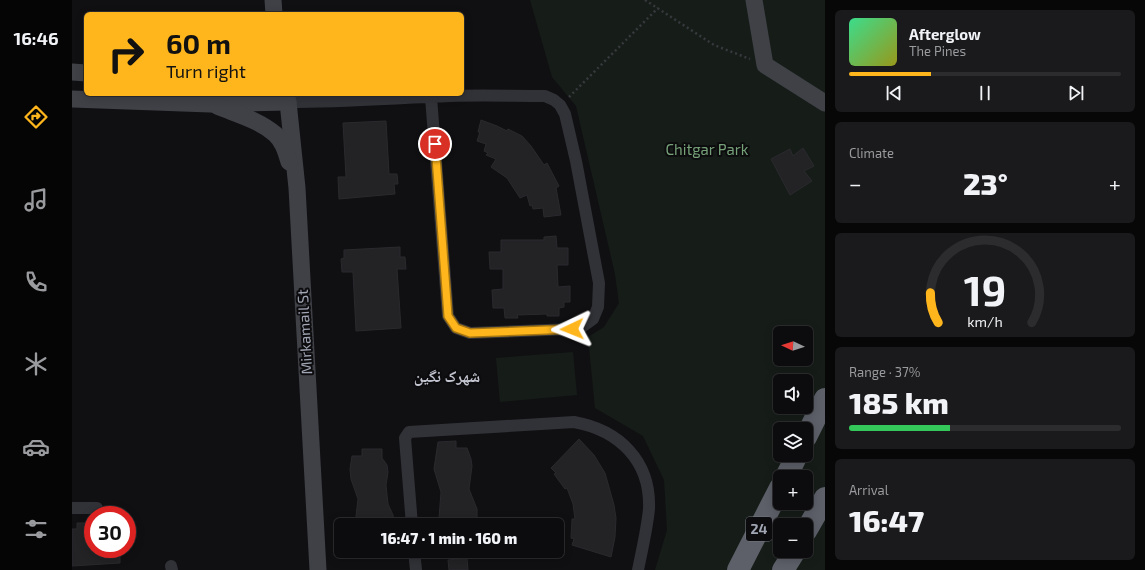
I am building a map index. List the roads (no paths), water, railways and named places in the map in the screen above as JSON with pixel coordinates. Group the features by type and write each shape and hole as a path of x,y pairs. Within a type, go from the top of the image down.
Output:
{"highway":[{"path":"813,423 825,399"},
{"path":"813,519 825,498"},
{"name":"24","path":"738,570 773,502"}],"street":[{"path":"273,0 274,12"},
{"path":"754,0 765,65 825,104"},
{"path":"72,72 84,73"},
{"path":"210,104 226,100 229,96"},
{"path":"72,99 210,104 287,98 330,102 431,97 545,96 554,100 560,106 564,114 569,134 590,232 599,283 598,307 593,319 582,327 572,329 470,333 456,328 448,316 431,97"},
{"name":"Mirkamail St","path":"287,98 297,188 318,570"},
{"path":"210,104 248,118 275,134 284,146 297,188"},
{"path":"411,518 405,438 409,432 574,422 588,425 614,436 636,459 644,475 649,508 638,570"},
{"path":"72,508 84,508"},
{"path":"415,558 416,570"}],"district":[{"name":"شهرک نگین","path":"447,376"}],"park label":[{"name":"Chitgar Park","path":"707,150"}]}
